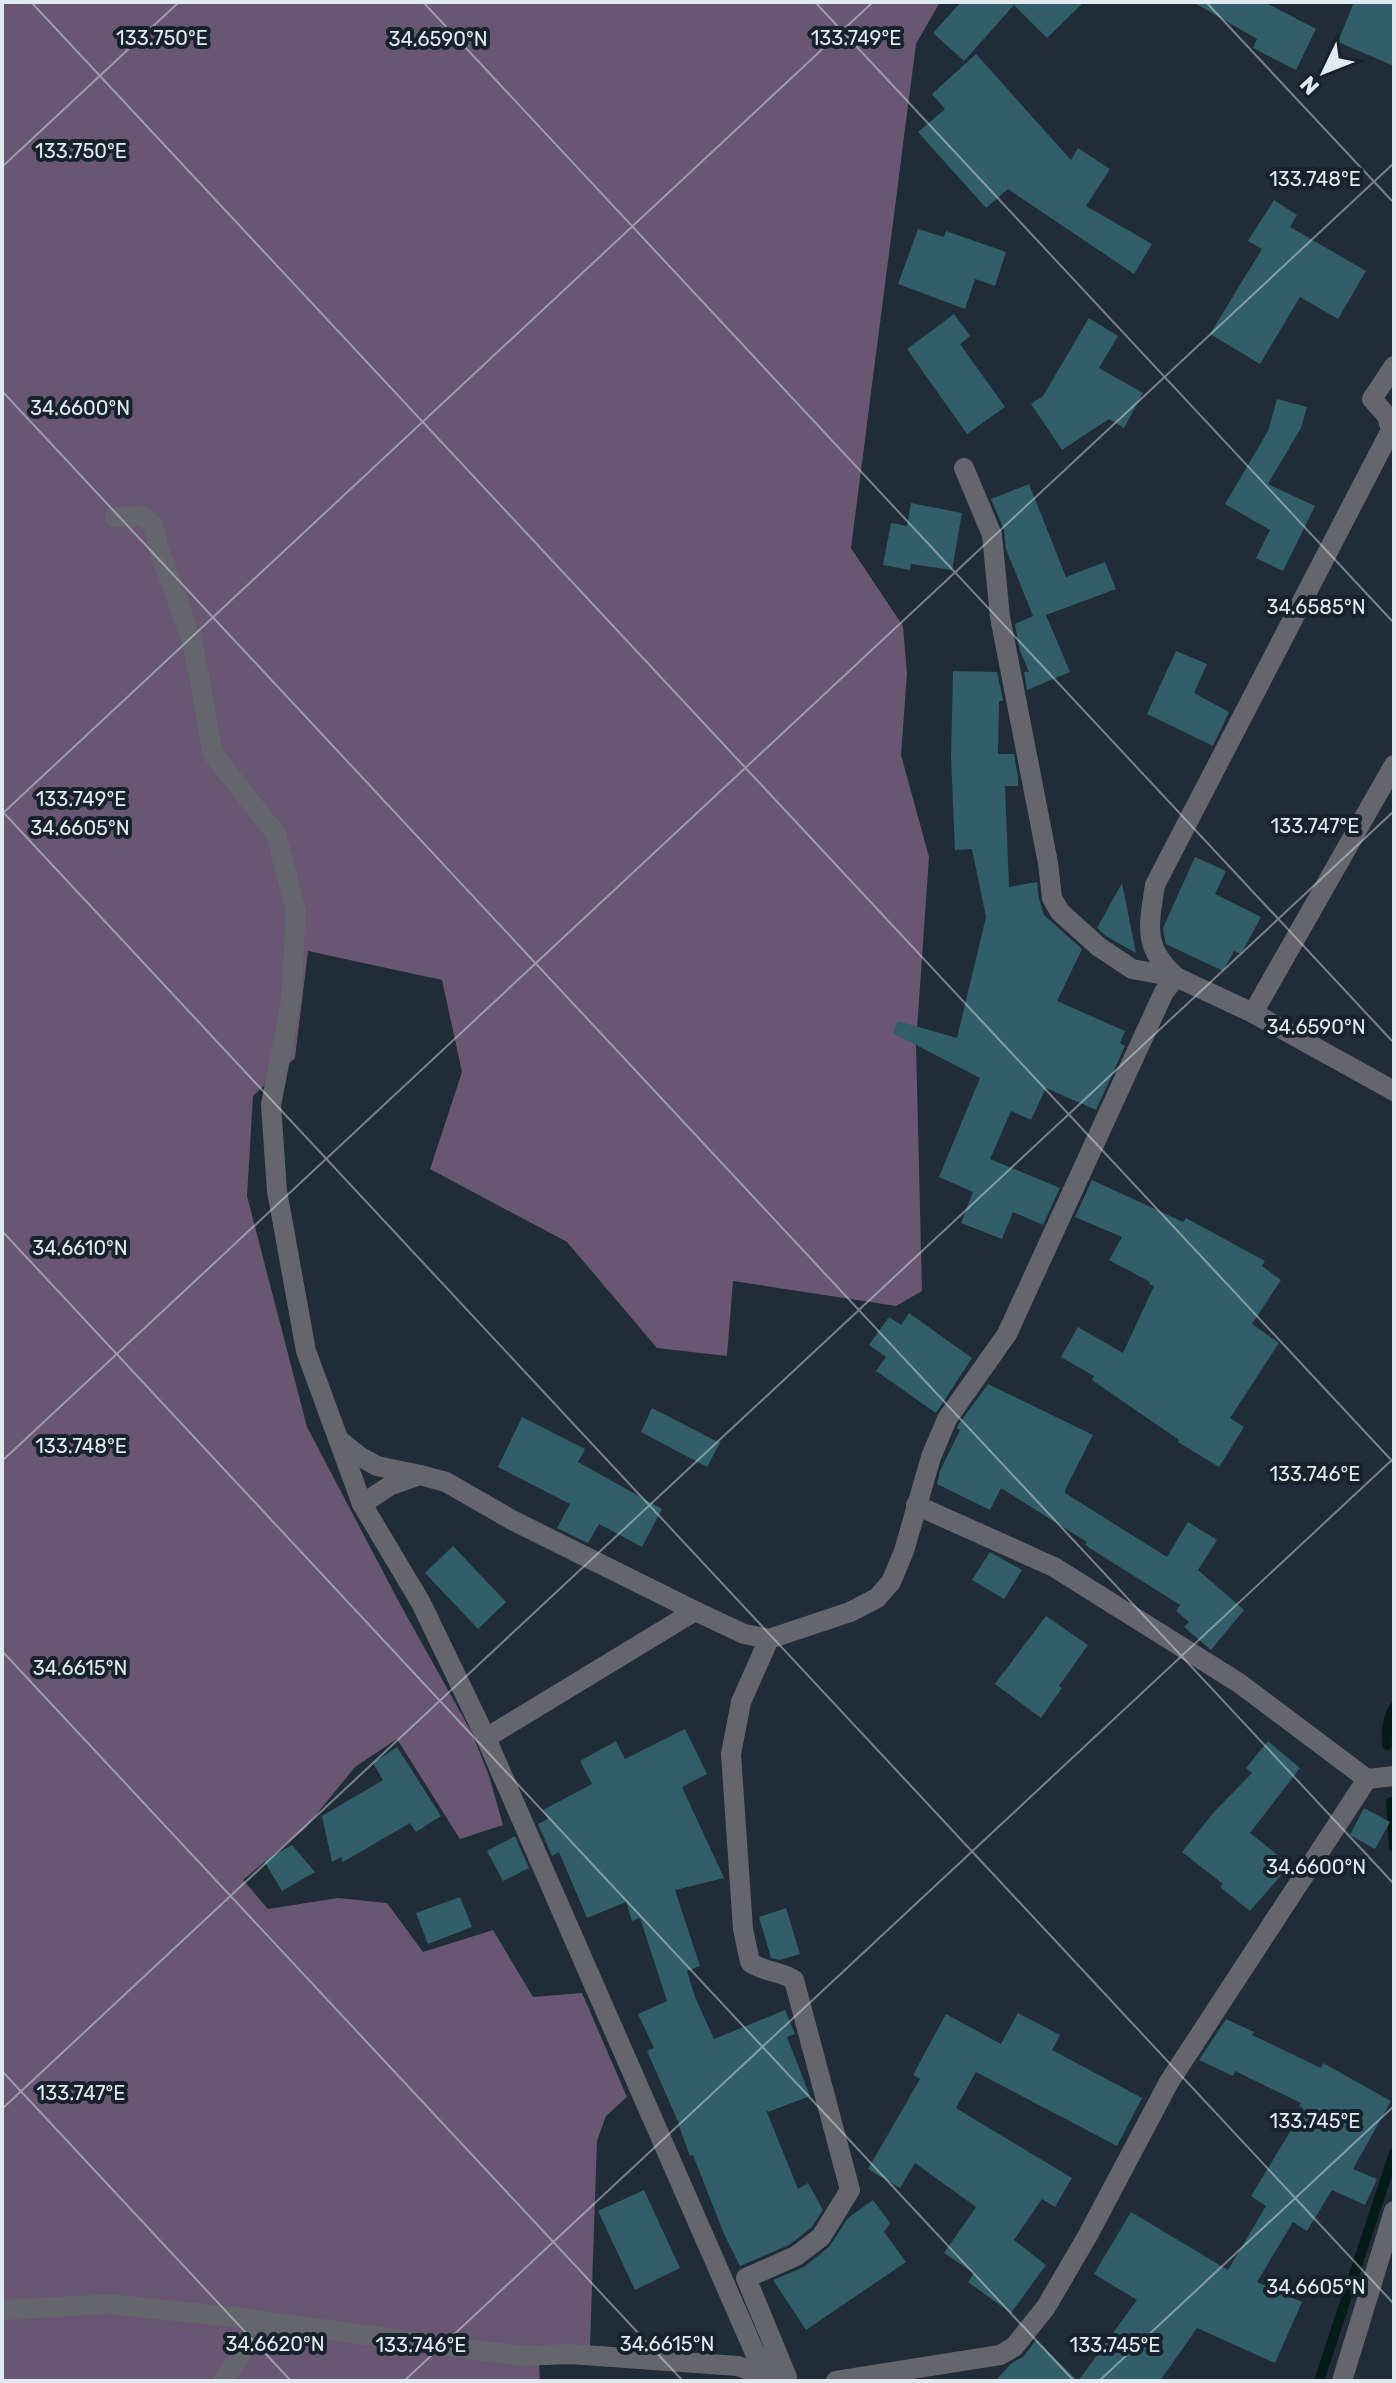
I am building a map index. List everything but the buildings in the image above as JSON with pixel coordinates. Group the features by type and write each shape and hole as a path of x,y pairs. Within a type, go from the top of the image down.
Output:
{"street":[{"path":"1176,977 1164,966 1150,938 1155,885 1391,430 1387,416 1372,399 1394,366"},
{"path":"964,468 992,535 1000,617 1048,863 1052,898 1060,912 1099,947 1132,969 1176,977 1253,1013 1394,1091"},
{"path":"115,517 143,516 154,527 159,550 193,644 213,754 276,834 296,912 291,1002 271,1105 277,1191 306,1351 337,1439 362,1504 421,1603 486,1738 755,2353 785,2381"},
{"path":"1253,1013 1394,765"},
{"path":"337,1439 377,1466 446,1482 512,1520 744,1634 769,1639 850,1612 877,1598 896,1572 931,1457 947,1419 1007,1334 1164,992 1176,977"},
{"path":"362,1504 391,1485 420,1475"},
{"path":"916,1505 1054,1567 1239,1683 1367,1779 1394,1776"},
{"path":"486,1738 695,1611"},
{"path":"769,1639 741,1702 731,1754 743,1929 750,1962 794,1980 850,2190 821,2237 796,2256 746,2278 785,2381"},
{"path":"836,2381 1000,2355 1014,2347 1046,2307 1169,2082 1367,1779"},
{"path":"1342,2381 1394,2211"},
{"path":"2,2310 108,2304 233,2317 521,2356 570,2354 738,2366 785,2381"},
{"path":"223,2381 261,2323"}],"shaded area":[{"path":"2,2 940,2 916,44 851,548 903,626 907,674 901,755 929,857 916,1044 922,1291 896,1306 733,1281 727,1356 657,1348 567,1242 430,1169 462,1072 442,980 308,951 295,1058 253,1096 247,1196 307,1427 472,1733 503,1825 460,1839 397,1739 355,1767 306,1827 243,1880 268,1909 338,1898 387,1903 423,1952 493,1930 533,1997 582,1993 627,2097 606,2116 597,2141 590,2346 538,2345 540,2381 2,2381"}],"waterway":[{"path":"1387,1745 1388,1726 1394,1707"},
{"path":"1391,1802 1394,1847"},
{"path":"1319,2381 1394,2153"}]}
